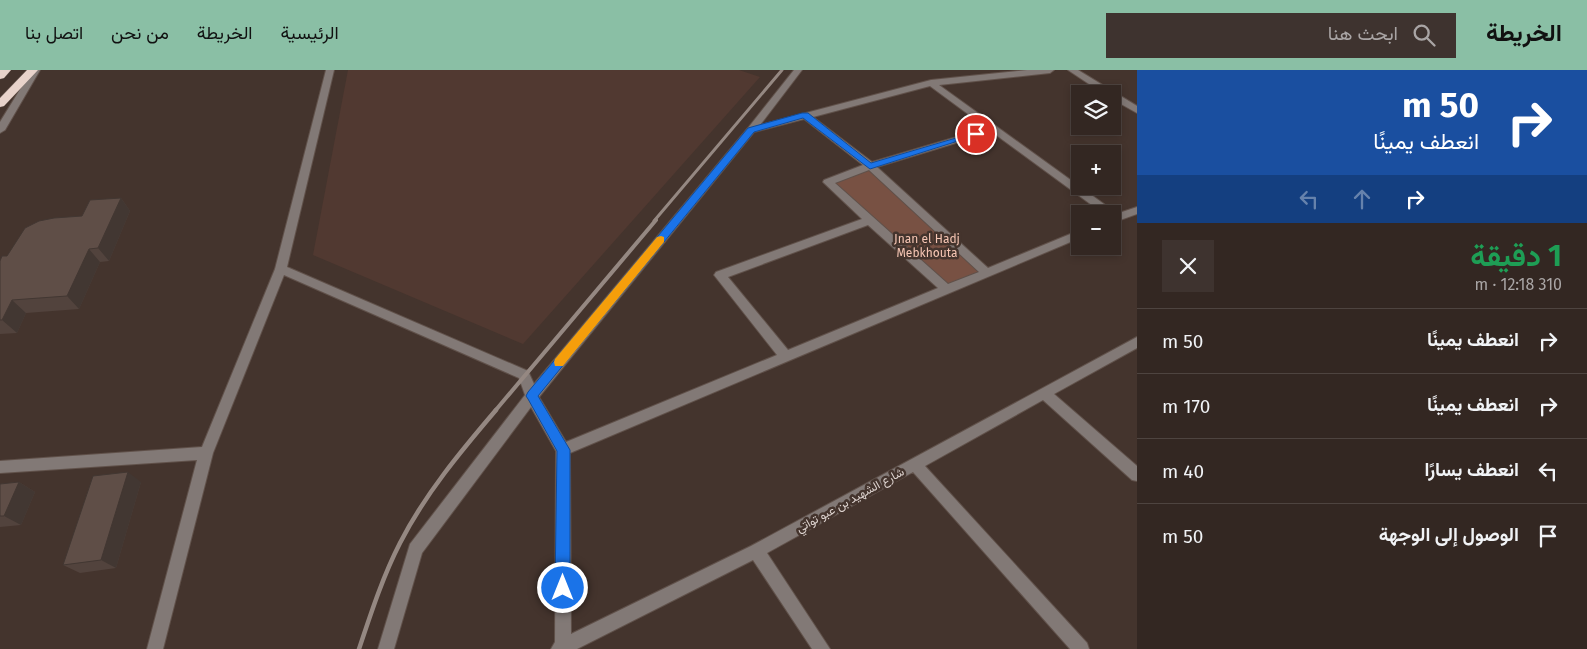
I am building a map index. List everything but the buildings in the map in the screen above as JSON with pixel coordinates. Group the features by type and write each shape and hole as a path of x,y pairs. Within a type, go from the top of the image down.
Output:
{"highway":[{"path":"0,76 6,70"},
{"path":"0,98 11,84 18,70"},
{"path":"0,104 34,70"}],"street":[{"path":"0,130 34,70"},
{"path":"155,649 206,453 281,269 330,70"},
{"path":"386,649 415,549 532,396 751,130 798,70"},
{"path":"751,130 931,83 1050,70"},
{"path":"1072,70 1096,85"},
{"path":"931,83 1097,205"},
{"path":"1121,100 1137,110"},
{"path":"805,115 870,166 986,272"},
{"path":"946,290 828,182 870,166 993,129"},
{"path":"1121,215 1137,210"},
{"path":"787,358 720,275 870,220"},
{"path":"564,450 1071,238"},
{"path":"281,269 524,375 532,396 564,450 561,648"},
{"name":"شارع الشهيد بن عبو تواتي","path":"561,648 756,551 1137,342"},
{"path":"1044,393 1137,475"},
{"path":"0,468 206,453"},
{"path":"914,464 1081,649"},
{"path":"756,551 822,649"}],"shaded area":[{"path":"348,70 739,70 760,77 523,344 313,255"}],"green space":[{"name":"Jnan el Hadj Mebkhouta","path":"870,166 986,272 946,289 828,182"}],"railway":[{"path":"654,221 782,70"},
{"path":"495,411 656,220"},
{"path":"359,649 383,582 410,525 444,474 496,410"}],"slow traffic":[{"path":"559,362 661,240"}],"route":[{"path":"563,588 564,450 532,396 751,130 805,115 870,166 976,134"}]}
